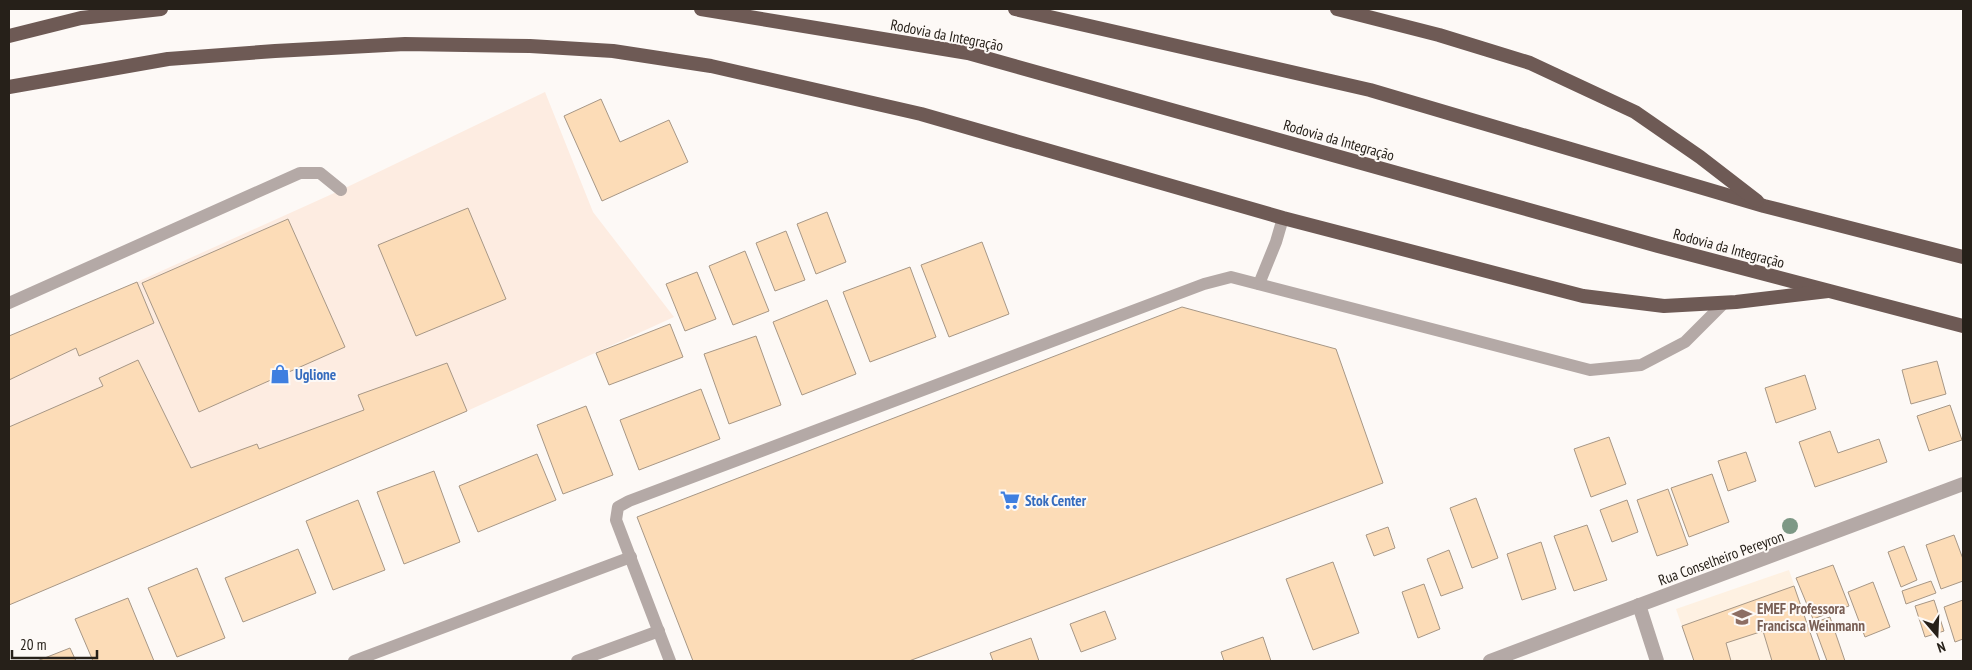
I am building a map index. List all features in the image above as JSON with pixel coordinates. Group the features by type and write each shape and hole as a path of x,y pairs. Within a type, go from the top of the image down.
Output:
{"highway":[{"path":"9,36 81,18 161,9"},
{"name":"Rodovia da Integração","path":"701,9 968,53 1658,246 1963,326"},
{"path":"1015,9 1370,90 1764,206 1963,257"},
{"path":"1337,9 1530,63 1635,112 1700,157 1764,206"},
{"path":"9,87 168,59 275,51 405,44 530,46 613,51 711,66 921,114 1283,218 1583,296 1664,306 1725,302 1828,291"}],"street":[{"name":"Rua Conselheiro Pereyron","path":"1490,661 1963,484"},
{"path":"1639,606 1657,661"}],"lane":[{"path":"9,303 300,173 320,173 341,190"},
{"path":"1259,284 1276,242 1283,218"},
{"path":"670,661 616,520 618,507 629,501 1204,284 1231,277 1590,370 1641,365 1685,342 1725,302"},
{"path":"354,661 631,557"},
{"path":"577,661 659,631"}],"shaded area":[{"name":"Uglione","path":"545,92 593,212 674,317 467,411 9,605 9,336 137,282 341,190"},
{"name":"EMEF Professora Francisca Weinmann","path":"1789,570 1820,661 1694,661 1676,609"}],"building":[{"path":"601,99 620,142 669,120 688,162 602,201 564,116"},
{"path":"468,208 506,299 416,336 378,245"},
{"path":"827,212 846,262 816,274 797,224"},
{"path":"288,219 345,347 199,412 142,283"},
{"path":"786,231 805,280 775,291 756,243"},
{"path":"982,242 1009,314 949,337 921,265"},
{"path":"745,251 769,311 733,325 709,266"},
{"path":"910,267 936,337 870,362 843,292"},
{"path":"697,272 716,319 685,331 666,284"},
{"path":"137,282 154,323 79,356 76,348 9,380 9,336"},
{"path":"827,300 856,374 802,395 773,322"},
{"name":"Stok Center","path":"1182,307 1336,349 1383,483 909,661 693,661 637,517"},
{"path":"670,324 683,357 609,385 596,353"},
{"path":"756,336 781,405 729,424 704,354"},
{"path":"138,360 191,468 257,444 259,449 364,410 358,395 447,363 467,411 9,605 9,427 103,386 99,378"},
{"path":"1937,361 1946,394 1911,404 1902,370"},
{"path":"1805,375 1816,409 1776,423 1765,388"},
{"path":"701,389 720,439 639,470 620,420"},
{"path":"1950,405 1962,440 1929,451 1917,416"},
{"path":"586,406 613,475 563,494 537,425"},
{"path":"1830,431 1838,453 1879,439 1887,462 1815,487 1799,442"},
{"path":"1609,437 1626,484 1591,497 1574,449"},
{"path":"1746,452 1756,481 1728,491 1718,461"},
{"path":"537,454 556,500 478,532 459,486"},
{"path":"434,471 460,542 404,564 377,492"},
{"path":"1712,474 1729,522 1689,537 1671,488"},
{"path":"1668,489 1688,545 1657,556 1637,500"},
{"path":"1476,498 1498,558 1472,568 1450,508"},
{"path":"358,500 385,570 333,590 306,521"},
{"path":"1627,500 1638,532 1612,542 1600,510"},
{"path":"1587,525 1607,580 1574,591 1554,536"},
{"path":"1388,527 1395,548 1374,556 1366,535"},
{"path":"1954,535 1963,559 1963,581 1941,589 1926,545"},
{"path":"1541,542 1556,589 1522,600 1507,554"},
{"path":"1904,546 1917,580 1901,587 1888,552"},
{"path":"298,549 316,593 243,622 225,578"},
{"path":"1449,550 1463,588 1441,596 1427,559"},
{"path":"1333,562 1359,633 1313,650 1286,579"},
{"path":"1833,565 1849,606 1813,619 1796,578"},
{"path":"197,568 225,638 177,657 148,588"},
{"path":"1931,581 1936,593 1906,604 1902,591"},
{"path":"1873,582 1890,627 1865,637 1848,592"},
{"path":"1424,584 1440,629 1418,638 1402,592"},
{"name":"EMEF Professora Francisca Weinmann","path":"1794,586 1820,661 1772,661 1763,631 1726,643 1731,661 1694,661 1682,626"},
{"path":"128,598 154,661 93,661 75,619"},
{"path":"1934,600 1944,631 1925,637 1915,606"},
{"path":"1963,600 1963,639 1955,642 1944,607"},
{"path":"1105,611 1116,639 1081,652 1070,624"},
{"path":"1830,617 1845,661 1827,661 1813,623"},
{"path":"1263,637 1271,661 1224,661 1221,652"},
{"path":"1031,638 1039,661 993,661 990,653"},
{"path":"70,648 76,661 37,661"}],"place":[{"name":"Uglione","path":"280,374"},
{"name":"Stok Center","path":"1010,500"},
{"name":"EMEF Professora Francisca Weinmann","path":"1742,617"}]}
